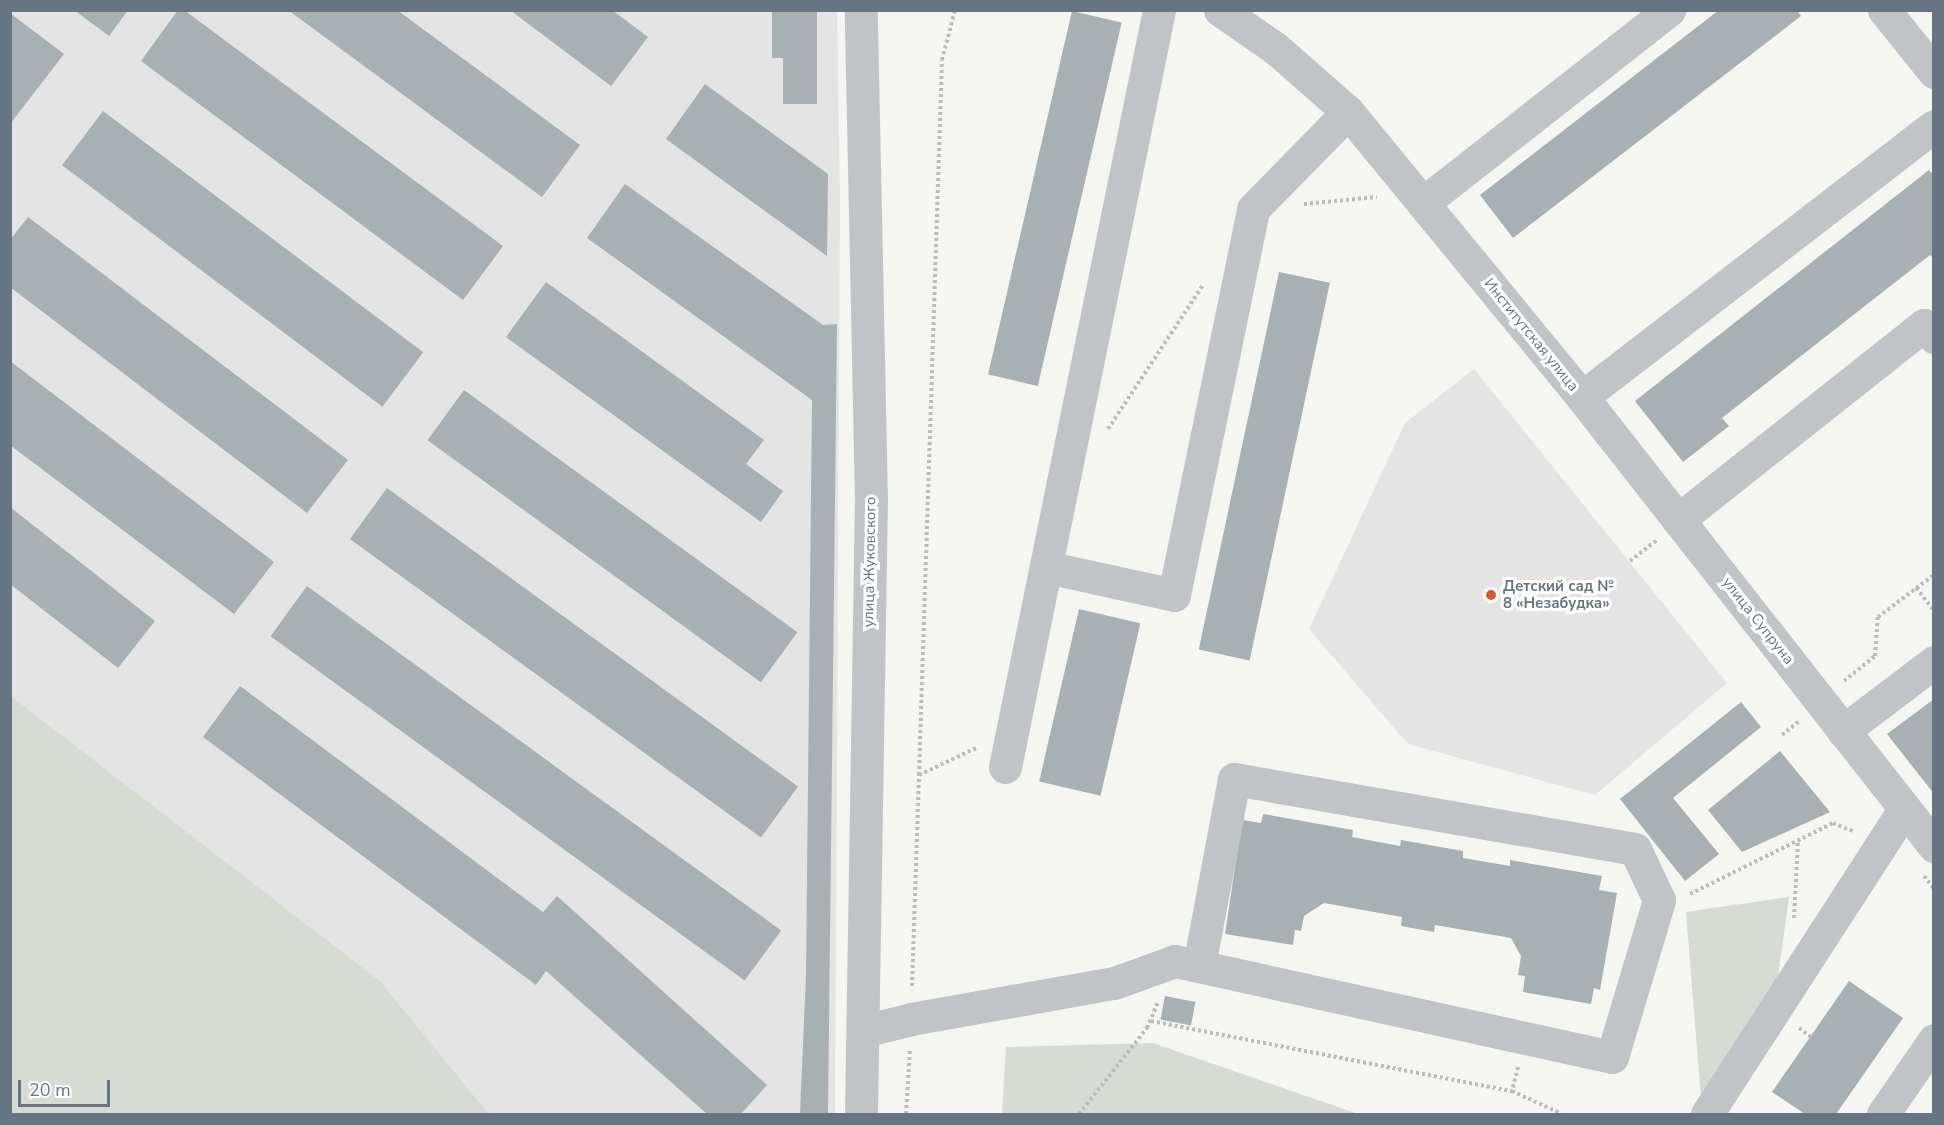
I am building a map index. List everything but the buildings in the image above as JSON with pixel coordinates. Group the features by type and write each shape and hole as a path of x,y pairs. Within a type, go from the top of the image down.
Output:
{"street":[{"name":"улица Жуковского","path":"861,10 871,501 861,1114"},
{"path":"1005,767 1158,10"},
{"name":"Институтская улица","path":"1220,10 1275,48 1348,112 1582,397 1934,126"},
{"path":"1423,203 1669,10"},
{"path":"1884,10 1934,72"},
{"path":"1046,567 1174,595 1253,209 1348,112"},
{"path":"1669,529 1924,325 1934,336"},
{"name":"улица Супруна","path":"1582,397 1669,529 1843,731 1934,846"},
{"path":"1843,731 1934,662"},
{"path":"863,1031 911,1018 1114,983 1175,961 1612,1057 1659,900 1635,849 1234,779 1200,966"},
{"path":"1707,1114 1904,809"},
{"path":"1883,1114 1934,1040"}],"path":[{"path":"906,1114 942,60 955,10"},
{"path":"1253,209 1384,197"},
{"path":"1104,435 1207,278"},
{"path":"1630,561 1669,529"},
{"path":"1842,682 1875,656 1878,617 1934,574"},
{"path":"1916,588 1934,610"},
{"path":"1782,735 1802,719"},
{"path":"919,775 1012,732"},
{"path":"1689,894 1833,823"},
{"path":"1793,930 1798,841"},
{"path":"1079,1114 1151,1022 1512,1091 1562,1114"},
{"path":"1512,1091 1526,1037"}],"shaded area":[{"path":"10,11 837,11 840,201 835,1114 489,1114 380,981 11,696"},
{"name":"Детский сад № 8 «Незабудка»","path":"1474,369 1727,683 1595,795 1408,744 1309,629 1405,423"},
{"path":"11,696 380,981 489,1114 11,1114"},
{"path":"1789,897 1778,977 1701,1098 1686,912"},
{"path":"1153,1043 1358,1114 1002,1114 1006,1047"}],"place":[{"name":"Детский сад № 8 «Незабудка»","path":"1491,595"}]}
